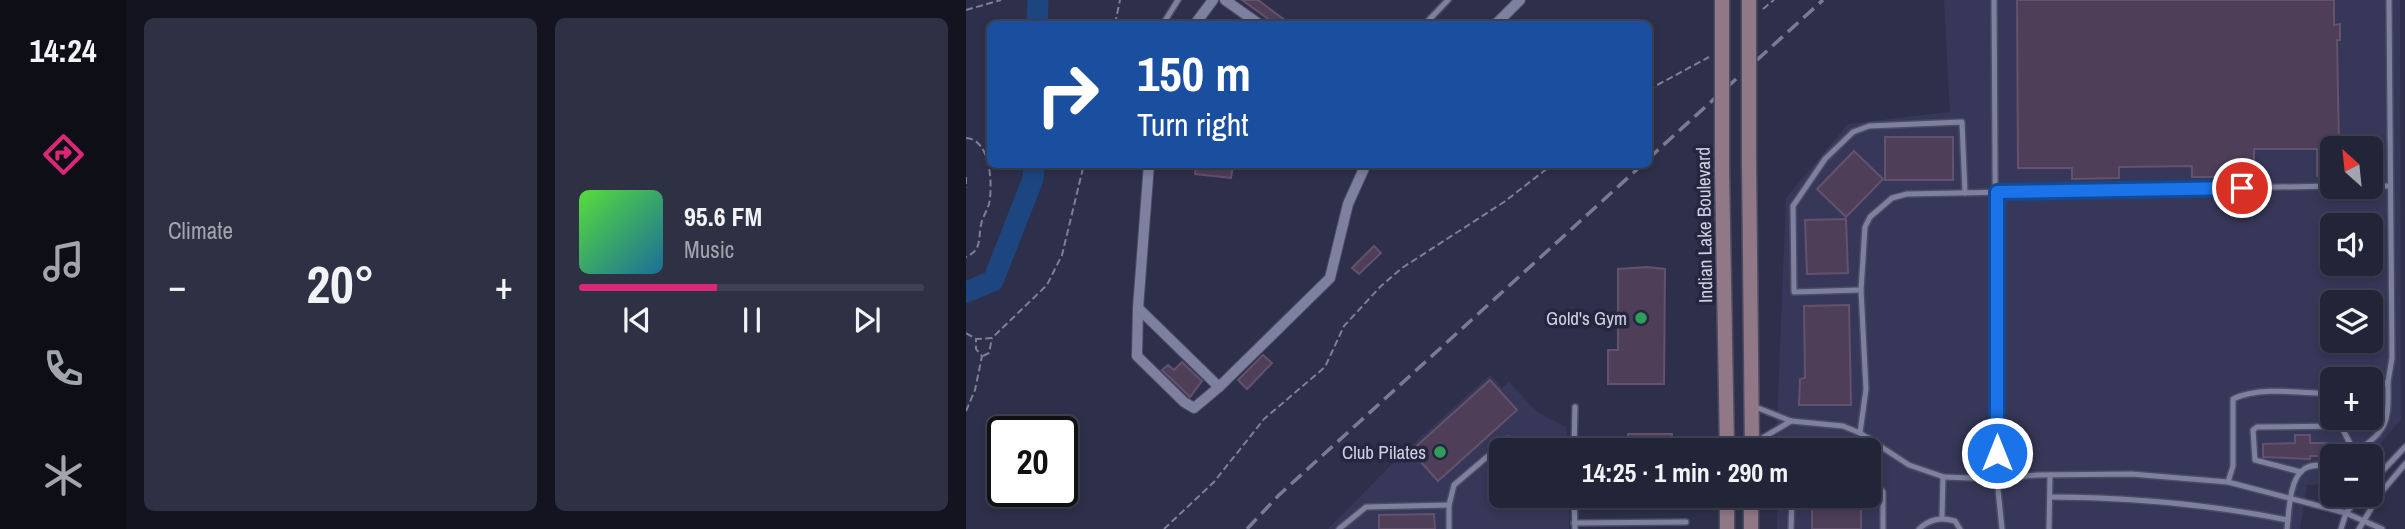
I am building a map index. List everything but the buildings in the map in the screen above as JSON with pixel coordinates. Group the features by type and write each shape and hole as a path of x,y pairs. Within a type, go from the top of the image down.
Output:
{"main road":[{"name":"Indian Lake Boulevard","path":"1722,0 1727,438"},
{"path":"1749,0 1752,438"},
{"path":"1727,508 1727,529"},
{"path":"1751,508 1751,529"}],"street":[{"path":"1197,21 1213,0"},
{"path":"1225,0 1255,21"},
{"path":"1499,21 1520,0"},
{"path":"1149,168 1137,356 1184,402 1194,408 1330,278 1348,204 1364,168"},
{"path":"1138,308 1219,387"}],"lane":[{"path":"1165,21 1178,0"},
{"path":"1428,21 1448,0"},
{"path":"1994,0 1997,480 2002,529"},
{"path":"2366,444 2377,436 2389,420 2388,382 2392,358 2389,0"},
{"path":"1861,290 1794,292 1793,206 1825,159 1853,132 1869,126 1962,122 1965,193"},
{"path":"2384,186 2389,186"},
{"path":"1860,433 1866,389 1861,290 1866,227 1870,217 1892,198 1906,194 2320,187"},
{"path":"2383,385 2388,382"},
{"path":"2228,482 2233,466 2233,399 2242,394 2320,394"},
{"path":"1750,404 1790,421 1843,426 1868,438"},
{"path":"1574,438 1575,407"},
{"path":"1765,438 1790,421"},
{"path":"2301,472 2255,460 2253,430 2257,427 2341,426 2348,444"},
{"path":"1881,447 1909,465 1944,477 1997,480 2050,475 2132,474 2228,482 2346,513 2382,529"},
{"path":"2383,470 2405,447"},
{"path":"1449,529 1449,505 1454,485 1489,455"},
{"path":"2359,529 2363,519 2405,464"},
{"path":"2287,529 2290,499 2301,472 2309,466 2320,466"},
{"path":"2049,529 2050,475"},
{"path":"1942,517 1944,477"},
{"path":"1881,490 1883,529"},
{"path":"2050,497 2134,497 2192,503 2288,520"},
{"path":"1339,529 1366,507 1449,505"},
{"path":"2341,529 2351,507"},
{"path":"1574,508 1574,526 1686,522"},
{"path":"1791,529 1792,508"},
{"path":"1919,529 1927,522 1942,517 1955,521 1960,529"}],"path":[{"path":"966,10 1001,0"},
{"path":"1116,21 1120,0"},
{"path":"966,138 978,142 983,149 990,192 981,224 981,243 966,257"},
{"path":"982,356 989,354 992,338 1047,285 1062,255 1083,168"},
{"path":"1164,529 1214,482 1264,419 1325,368 1344,326 1381,286 1402,268 1504,202 1548,168"},
{"path":"966,177 966,188"},
{"path":"966,333 976,339 992,338"},
{"path":"976,339 976,349 982,356"},
{"path":"966,411 975,390 982,356"}],"shaded area":[{"path":"1944,0 2400,0 2401,420 2380,444 2320,444 2320,484 2307,485 2300,529 1777,529 1777,508 1881,508 1881,438 1776,438 1786,198 1848,124 1950,112"},
{"path":"1490,375 1502,388 1509,382 1537,412 1566,427 1567,438 1489,438 1489,508 1569,508 1569,529 1328,529 1405,451"}],"waterway":[{"path":"1037,21 1038,0"},
{"path":"966,292 993,281 1033,179 1034,168"}],"railway":[{"path":"1652,155 1823,0"},
{"path":"1247,529 1279,495 1639,168"}],"place":[{"name":"Gold's Gym","path":"1641,318"},
{"name":"Club Pilates","path":"1440,452"}],"route":[{"path":"1997,453 1997,192 2242,188"}]}
